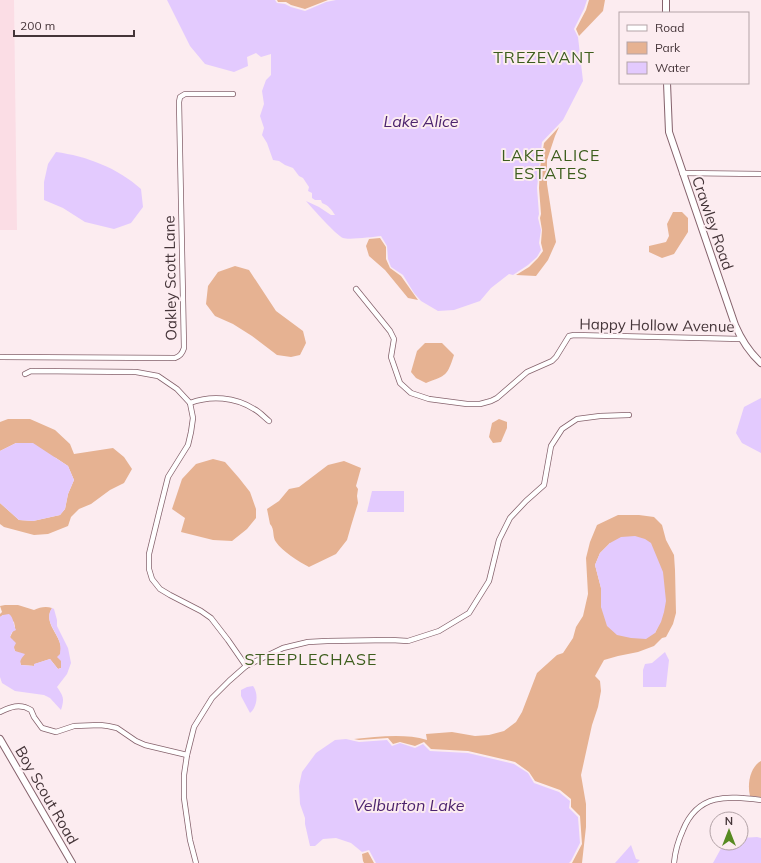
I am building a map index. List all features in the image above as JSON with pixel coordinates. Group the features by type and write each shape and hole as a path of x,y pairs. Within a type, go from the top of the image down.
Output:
{"street":[{"path":"666,0 666,12"},
{"name":"Crawley Road","path":"667,84 669,132 682,173 735,325 741,339 755,357 761,362"},
{"name":"Oakley Scott Lane","path":"0,357 175,358 180,356 184,348 180,97 185,94 233,94"},
{"path":"682,173 761,174"},
{"name":"Happy Hollow Avenue","path":"356,288 390,331 394,339 391,356 400,383 411,393 429,399 451,403 480,404 497,398 527,372 552,361 569,336 574,334 741,339"},
{"path":"25,374 31,371 136,372 158,376 178,389 190,403 193,418 188,445 168,477 149,554 149,569 152,579 160,589 211,618 246,666"},
{"path":"190,403 201,399 219,398 232,400 244,403 269,421"},
{"path":"196,863 190,840 184,798 184,775 194,727 212,698 246,666 283,648 308,642 327,640 391,640 408,642 438,631 469,612 489,581 499,540 510,518 544,485 551,446 562,429 577,419 600,416 629,415"},
{"path":"0,712 11,707 22,706 31,710 42,728 56,732 74,726 100,725 117,728 136,741 145,745 187,756"},
{"name":"Boy Scout Road","path":"0,739 72,863"},
{"path":"674,863 678,842 685,826 698,807 715,799 737,797 761,800"}],"shaded area":[{"path":"0,0 14,0 17,230 0,230"}],"green space":[{"path":"277,0 328,0 305,9 286,2 278,2"},
{"path":"589,0 605,0 603,11 579,36 576,29 586,10"},
{"path":"559,127 547,160 547,184 556,242 548,260 536,276 516,275 529,267 543,251 541,243 542,230 540,218 540,168 544,143"},
{"path":"673,212 682,212 688,218 688,232 674,254 662,258 649,252 649,246 666,242 669,236 667,224"},
{"path":"380,238 386,247 386,259 390,268 401,276 418,300 408,298 385,270 369,256 366,246 369,239"},
{"path":"235,266 249,270 276,311 303,331 306,343 300,355 291,357 277,355 233,324 215,316 206,304 208,286 218,272"},
{"path":"425,343 442,343 454,355 450,367 445,374 426,383 416,378 411,372 417,351"},
{"path":"8,419 30,419 55,430 70,444 74,454 113,448 124,457 132,469 124,483 110,490 91,504 79,509 71,517 68,526 48,534 34,535 4,527 0,524 0,503 19,520 33,521 60,515 65,509 68,494 74,480 68,466 56,458 16,443 0,451 0,422"},
{"path":"499,419 507,422 507,428 501,442 493,443 489,437 492,423"},
{"path":"213,459 225,462 239,478 250,492 256,509 256,518 247,529 232,541 213,540 181,532 185,518 172,509 182,479 196,464"},
{"path":"344,461 361,468 356,486 358,489 358,503 347,540 336,554 309,567 286,553 276,542 267,509 279,501 289,489 299,487 328,465"},
{"path":"618,515 639,515 654,517 662,525 666,540 674,555 676,613 673,624 666,637 662,638 654,646 638,652 604,660 595,676 600,681 601,691 581,775 586,804 586,827 582,863 572,863 582,844 580,816 571,807 571,799 560,790 535,781 529,772 515,762 468,751 431,749 424,742 415,746 400,742 393,744 388,738 354,739 400,736 427,740 426,734 452,732 475,736 489,735 504,731 516,722 522,712 537,673 557,655 563,653 573,638 576,627 583,616 588,594 586,558 590,542 597,525","holes":["610,543 664,590 665,602 663,612 655,633 601,607 601,588 595,565 600,553"]},
{"path":"18,605 34,610 43,607 52,608 49,617 61,646 61,668 58,669 50,659 35,664 35,666 21,665 10,637 15,627 14,622 3,615 0,617 2,612 0,606"},
{"path":"761,761 761,797 750,796 750,776 754,767"},
{"path":"368,852 374,863 364,863 362,854"}],"water":[{"name":"Lake Alice","path":"167,0 275,0 277,3 285,4 305,11 326,2 336,0 587,0 574,29 578,37 583,81 563,120 542,142 537,188 538,218 541,230 539,243 541,250 537,257 513,275 509,274 491,288 480,301 454,310 438,311 421,301 414,293 403,275 391,267 388,259 387,246 381,236 350,239 340,236 306,201 331,215 335,215 326,205 322,203 321,200 315,200 312,198 312,193 308,191 309,187 303,178 299,176 293,168 279,161 273,160 267,143 262,135 264,128 260,116 264,104 262,91 266,80 271,75 271,54 261,57 256,53 247,57 248,66 234,72 205,64 190,46"},
{"path":"56,152 101,164 122,175 141,189 143,207 131,223 114,229 85,222 63,208 44,200 44,182 48,164"},
{"path":"761,398 761,453 742,443 736,433 744,407"},
{"path":"16,443 33,443 68,466 74,480 68,494 65,509 60,515 33,521 19,520 0,503 0,451"},
{"path":"372,491 404,491 404,512 367,512"},
{"path":"635,536 645,539 651,543 663,572 666,601 664,612 655,633 646,639 617,635 607,626 601,607 601,588 595,565 600,553 610,543 621,537"},
{"path":"52,608 54,609 57,626 68,648 71,663 67,674 57,687 63,697 61,710 50,698 44,695 15,691 2,683 0,677 0,617 9,614 13,619 16,630 12,632 10,637 16,643 14,647 15,651 25,654 21,660 21,665 34,666 34,664 50,659 58,669 61,668 61,661 57,657 60,654 59,640 49,617"},
{"path":"665,652 669,660 666,687 643,687 643,670 645,664 652,663"},
{"path":"253,686 257,696 256,704 250,713 241,696 241,690"},
{"name":"Velburton Lake","path":"346,739 359,742 387,740 392,746 400,743 415,748 423,744 430,751 468,753 514,764 528,773 534,783 559,792 570,801 569,808 578,817 580,843 569,863 376,863 369,850 362,852 351,843 336,838 323,839 315,846 310,846 305,818 300,804 299,786 302,772 316,753 335,740"},
{"path":"749,838 761,838 761,863 713,863 720,851 749,851"},
{"path":"631,845 636,859 640,860 637,863 615,863"}],"district":[{"name":"TREZEVANT","path":"544,57"},
{"name":"LAKE ALICE ESTATES","path":"551,164"},
{"name":"STEEPLECHASE","path":"311,659"}]}
